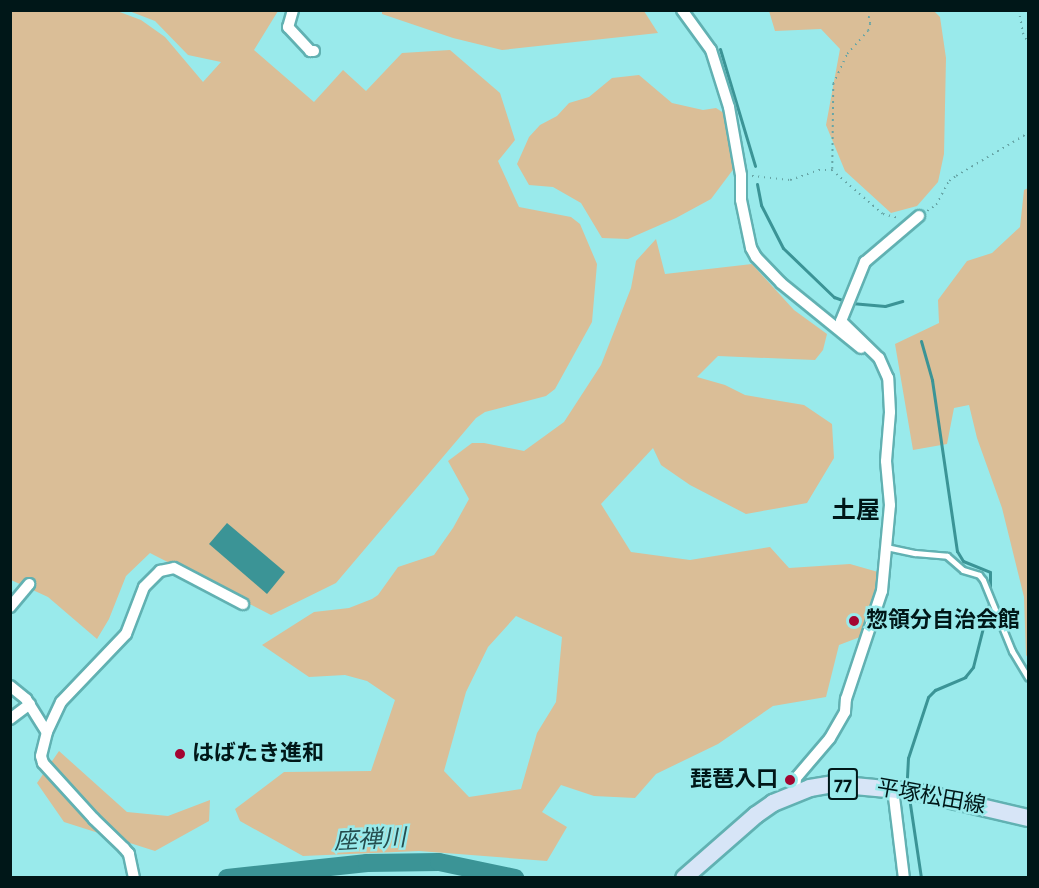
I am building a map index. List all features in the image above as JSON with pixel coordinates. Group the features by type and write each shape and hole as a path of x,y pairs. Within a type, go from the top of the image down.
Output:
{"main road":[{"name":"平塚松田線","path":"691,875 756,815 795,792 833,784 893,789 1000,809 1029,818"}],"street":[{"path":"293,10 288,27 310,51 314,51"},
{"path":"682,10 711,50 729,106 741,175 741,200 751,248 756,257 781,283 866,352 885,371"},
{"path":"795,792 796,778 830,738 845,712 846,699 882,591 884,547 890,505 886,461 890,412 888,378 879,358 841,321 865,262 919,216"},
{"path":"134,878 129,854 43,763 41,756 47,732 61,702 126,634 144,587 160,571 174,568 243,604"},
{"path":"10,607 29,584"},
{"path":"10,686 30,704 47,732"},
{"path":"10,719 30,704"},
{"path":"893,789 904,878"}],"lane":[{"path":"884,547 947,556 963,570 979,576 983,580 1012,651 1029,678"}],"path":[{"path":"832,170 834,84 847,54 868,31 870,24 867,10"},
{"path":"1019,10 1023,33 1029,42"},
{"path":"741,175 790,180 819,170 832,170 882,214 897,219 919,216 936,205 949,181 1029,133"}],"shaded area":[{"path":"382,10 644,11 658,33 502,50 453,38 382,14"},
{"path":"11,11 117,11 141,20 165,37 203,82 221,62 188,55 155,21 129,11 278,11 254,50 314,102 343,70 366,91 402,53 450,50 500,93 515,140 498,161 519,207 571,217 580,224 597,264 592,322 555,389 546,396 485,412 476,418 336,583 271,615 150,553 126,576 109,619 97,639 48,597 11,580"},
{"path":"769,11 934,11 940,17 946,58 944,154 938,182 917,206 891,213 845,171 826,125 840,49 821,29 775,31"},
{"path":"639,75 672,103 703,110 716,108 730,117 738,163 711,199 676,218 628,239 602,238 581,203 553,187 529,185 517,164 529,137 540,125 557,116 569,103 589,97 612,78"},
{"path":"1028,188 1028,658 1024,597 1002,508 977,438 969,405 954,408 947,444 913,450 895,344 939,323 938,300 967,261 992,253 1020,227 1024,190"},
{"path":"656,239 665,274 752,264 794,310 827,334 823,350 815,360 718,356 697,377 725,385 745,395 804,405 832,424 834,458 807,503 746,514 690,485 661,465 653,448 601,504 631,552 690,560 770,547 789,568 850,564 885,574 860,637 839,645 826,697 773,706 718,744 656,774 635,798 594,796 561,785 542,812 567,827 547,861 419,851 303,856 240,821 235,809 284,772 371,771 395,700 367,681 345,675 309,677 262,645 314,612 349,608 372,599 378,595 398,567 434,555 453,528 469,499 448,461 472,443 484,443 524,451 564,422 601,365 631,288 636,261","holes":["516,616 562,637 556,702 537,733 521,789 469,797 444,771 466,692 488,647"]},
{"path":"59,751 127,812 168,816 210,800 209,821 155,851 64,822 37,783"}],"water":[{"path":"227,523 285,572 267,594 209,544"}],"waterway":[{"path":"720,49 755,166"},
{"path":"757,184 761,205 783,248 834,297 845,301"},
{"path":"851,303 885,306 902,301"},
{"path":"921,341 932,380 957,551 963,561 990,572 990,593"},
{"path":"907,777 908,758 928,697 935,690 965,677 973,667 990,600"},
{"path":"910,804 921,878"},
{"name":"座禅川","path":"227,878 367,863 439,862 515,878"}],"place":[{"name":"惣領分自治会館","path":"854,621"},
{"name":"はばたき進和","path":"180,754"},
{"name":"琵琶入口","path":"790,780"}],"district":[{"name":"土屋","path":"856,512"}]}
